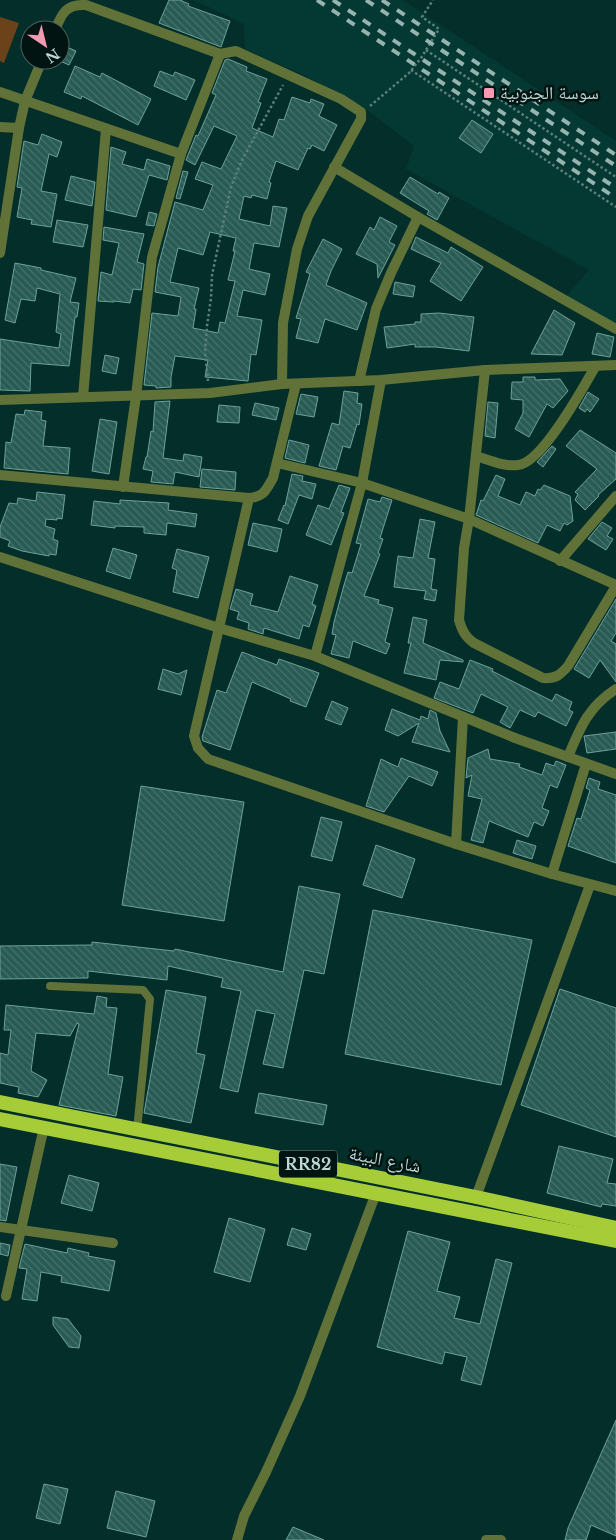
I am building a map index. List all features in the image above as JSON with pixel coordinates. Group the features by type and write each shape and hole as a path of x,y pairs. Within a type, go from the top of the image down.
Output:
{"highway":[{"name":"شارع البيئة","path":"0,1102 476,1197 616,1228"},
{"name":"شارع البيئة","path":"0,1119 616,1242"}],"street":[{"path":"59,20 67,10 76,5 86,5 220,54 236,51 341,99 360,112 361,119 308,216 297,249 283,323 282,384"},
{"path":"123,487 136,396 152,257 181,154 220,54"},
{"path":"0,253 19,128 25,101 38,70"},
{"path":"0,92 181,154"},
{"path":"0,127 19,128"},
{"path":"83,397 106,129"},
{"path":"334,167 616,330"},
{"path":"359,381 376,309 418,217"},
{"path":"0,400 210,393 282,384 381,380 485,370 616,365"},
{"path":"476,456 509,465 520,465 528,461 539,451 569,411 595,367"},
{"path":"278,463 362,483 469,519 616,586 568,666 559,676 553,679 543,678 474,643 467,638 459,620 463,560 469,519 485,370"},
{"path":"315,656 362,483 381,380"},
{"path":"0,475 258,498 266,491 278,463 296,384"},
{"path":"560,561 616,496"},
{"path":"249,498 194,736 202,754 208,759 456,844 552,874 616,891"},
{"path":"0,556 219,628 315,656 463,717 616,774"},
{"path":"568,757 587,716 602,699 616,689"},
{"path":"456,844 463,717"},
{"path":"552,874 586,764"},
{"path":"476,1197 590,885"},
{"path":"6,1296 44,1127"},
{"path":"237,1540 244,1516 300,1396 376,1193"},
{"path":"0,1227 112,1243"},
{"path":"486,1540 501,1540"}],"lane":[{"path":"50,986 143,990 147,994 150,999 137,1130"}],"path":[{"path":"360,112 411,70 440,29 422,17 433,0"},
{"path":"426,50 616,177"},
{"path":"411,70 616,207"},
{"path":"210,393 205,352 212,275 231,187 242,160 289,75"}],"shaded area":[{"path":"194,0 403,0 616,141 616,328 565,298 589,270 406,169 414,146 362,106 304,75 245,49 244,24"},
{"path":"0,17 19,23 4,63 0,61"}],"building":[{"path":"169,0 180,0 189,4 188,6 230,21 221,47 159,23"},
{"path":"70,48 76,51 70,63"},
{"path":"228,59 247,67 246,71 267,79 258,102 261,103 252,128 273,137 279,119 284,120 292,97 310,103 311,99 324,104 319,116 337,125 324,151 312,145 310,149 308,148 298,170 276,161 269,182 271,183 267,199 252,195 251,198 244,196 239,219 270,226 273,206 287,208 279,247 254,243 249,269 270,274 265,295 243,290 237,316 262,320 256,355 251,354 248,381 205,377 208,360 175,356 171,387 156,388 156,386 144,385 152,313 178,316 181,297 155,292 158,267 175,202 203,210 213,185 195,179 202,162 221,169 237,136 214,126 195,165 186,160 216,95 212,93 225,60","holes":["210,232 236,238 228,280 235,281 225,323 220,322 218,333 193,328 196,309 194,309 199,288 170,282 178,248 203,255"]},
{"path":"75,66 100,77 102,73 151,99 138,125 82,96 81,99 64,92"},
{"path":"160,71 173,76 175,72 195,80 186,100 154,86"},
{"path":"472,120 493,134 481,153 459,138"},
{"path":"42,134 62,142 57,157 49,154 41,191 57,194 51,227 31,224 32,220 17,217 22,188 17,187 24,141 38,145"},
{"path":"111,147 126,152 122,164 144,170 147,159 170,166 167,180 149,175 136,217 106,210"},
{"path":"183,171 188,172 180,199 176,198"},
{"path":"71,176 95,182 92,206 65,200"},
{"path":"410,177 438,194 439,192 449,198 437,220 427,214 429,211 400,193"},
{"path":"149,212 157,214 154,226 146,225"},
{"path":"380,217 397,226 389,242 395,245 378,278 377,264 356,254 370,227 374,230"},
{"path":"57,220 88,225 83,247 53,242"},
{"path":"104,227 144,234 137,262 144,264 141,290 133,289 130,303 98,301 101,272 112,275 119,243 103,240"},
{"path":"416,237 448,253 451,247 483,267 461,301 430,281 441,263 411,249"},
{"path":"323,239 342,249 326,285 367,303 357,330 325,319 318,343 296,338 301,319 296,318 310,274 306,272"},
{"path":"15,263 76,278 70,302 79,303 77,317 75,317 69,366 31,363 30,391 0,390 0,339 59,348 61,334 56,332 60,294 37,288 35,301 21,299 15,323 5,320"},
{"path":"395,282 415,286 413,297 393,294"},
{"path":"554,310 575,323 562,355 531,354"},
{"path":"439,313 474,317 469,351 436,347 415,347 415,344 387,348 384,327 415,324 415,322 421,322 421,314"},
{"path":"597,333 614,337 610,357 592,354"},
{"path":"105,355 119,358 116,374 102,371"},
{"path":"523,377 535,377 535,380 560,379 568,391 553,408 547,404 529,437 515,429 523,413 523,400 511,399 512,382 523,382"},
{"path":"344,391 358,393 357,403 362,404 359,425 357,424 350,448 343,446 336,470 319,466 332,423 339,425"},
{"path":"588,392 599,399 590,412 587,409 585,412 579,408"},
{"path":"301,394 318,397 314,417 296,414"},
{"path":"170,401 163,458 183,461 184,454 202,457 199,477 175,472 173,484 151,482 153,471 143,469 151,431 153,432 155,402"},
{"path":"488,402 498,403 495,438 485,436"},
{"path":"255,403 279,408 276,420 252,415"},
{"path":"219,405 240,407 239,423 217,422"},
{"path":"25,410 42,412 41,420 46,421 43,446 70,448 68,474 4,468 6,442 11,443 16,414 24,415"},
{"path":"100,419 117,422 109,474 92,471"},
{"path":"580,430 616,453 616,479 585,510 575,500 578,494 575,492 597,469 566,446"},
{"path":"289,440 309,445 305,463 285,458"},
{"path":"552,446 556,449 543,467 537,462"},
{"path":"202,469 236,472 235,490 200,487"},
{"path":"292,474 303,476 302,481 316,484 312,499 299,495 288,524 278,520 285,506"},
{"path":"496,475 505,479 498,496 520,505 526,492 535,496 538,489 540,490 544,485 570,496 573,521 567,525 564,523 560,531 547,525 538,543 476,515 481,500 483,501"},
{"path":"339,485 350,488 341,512 344,513 331,545 306,535 318,505 329,509"},
{"path":"37,492 65,495 62,519 46,519 45,526 55,529 53,539 58,541 56,555 49,554 49,556 22,551 8,546 10,541 0,537 0,527 9,503 17,504 18,498 36,501"},
{"path":"382,497 392,500 380,538 383,539 378,553 380,554 364,596 379,600 378,604 393,608 385,642 390,644 386,654 353,641 349,658 331,654 336,635 332,634 334,622 348,572 352,573 361,544 356,543 368,499 380,502"},
{"path":"120,500 169,503 168,510 197,514 195,527 167,523 166,535 144,533 144,527 115,526 115,528 91,525 94,501 120,504"},
{"path":"420,519 435,522 428,558 435,559 431,589 437,590 435,601 424,599 426,591 394,587 398,556 413,558"},
{"path":"602,522 612,528 607,536 613,539 606,550 588,539"},
{"path":"253,523 282,529 277,552 248,545"},
{"path":"113,548 137,555 130,579 106,571"},
{"path":"177,549 209,557 198,598 173,592 177,570 172,568"},
{"path":"290,576 318,585 312,604 316,606 309,627 303,625 299,639 264,628 263,634 248,629 249,623 237,619 239,612 230,609 236,589 253,594 250,605 278,612"},
{"path":"616,599 616,633 611,641 616,644 616,682 600,660 589,678 574,669"},
{"path":"413,617 427,620 423,643 463,660 463,662 440,660 436,680 404,673 411,643 408,643"},
{"path":"242,652 277,665 279,659 319,673 306,707 252,682 230,750 203,741 202,737 217,690 226,693"},
{"path":"470,660 493,669 492,671 552,701 556,694 572,702 569,710 573,712 566,726 538,712 535,717 520,710 510,728 500,722 508,707 481,694 473,713 434,698 440,682 459,689"},
{"path":"163,669 178,674 187,670 181,695 158,689"},
{"path":"332,701 348,708 341,725 325,719"},
{"path":"392,709 420,720 421,716 428,719 430,710 436,713 440,731 450,752 412,742 419,723 398,736 385,730"},
{"path":"616,732 616,749 587,753 584,736"},
{"path":"488,749 490,759 520,764 519,767 542,775 546,763 554,766 556,761 566,765 557,788 550,785 542,808 549,811 543,826 534,822 528,837 489,821 483,843 471,840 482,799 468,796 472,775 466,778 468,758"},
{"path":"401,758 438,772 432,786 409,776 384,812 366,806 381,759 398,767"},
{"path":"589,778 600,782 598,789 616,795 616,863 568,846 577,818 581,819 590,790 586,788"},
{"path":"141,786 244,802 224,921 122,905"},
{"path":"321,817 342,822 332,861 311,856"},
{"path":"517,840 536,846 532,859 513,853"},
{"path":"376,845 415,859 402,898 363,885"},
{"path":"299,886 340,894 324,974 304,970 283,1068 263,1064 275,1014 256,1010 238,1092 220,1088 241,991 221,987 223,978 168,966 167,980 88,971 88,978 0,979 0,946 92,945 92,942 174,951 175,949 283,972"},
{"path":"373,910 532,940 501,1085 345,1054"},
{"path":"560,989 616,1008 616,1137 521,1105"},
{"path":"166,990 206,997 196,1053 205,1055 191,1123 144,1113"},
{"path":"97,996 107,998 106,1007 117,1008 108,1074 123,1077 116,1116 59,1105 79,1024 77,1023 70,1036 36,1033 31,1071 47,1080 38,1097 18,1093 19,1087 0,1083 0,1053 8,1055 11,1030 4,1030 6,1005 94,1014"},
{"path":"259,1093 327,1105 323,1125 255,1113"},
{"path":"559,1146 613,1159 607,1183 616,1184 616,1206 602,1204 601,1207 547,1193"},
{"path":"0,1164 17,1167 6,1221 0,1220"},
{"path":"69,1175 99,1183 92,1211 61,1203"},
{"path":"229,1218 265,1229 250,1282 214,1272"},
{"path":"292,1228 311,1234 306,1250 287,1245"},
{"path":"408,1231 450,1242 437,1291 460,1297 454,1318 480,1324 496,1259 512,1263 481,1385 461,1380 467,1357 445,1352 442,1364 377,1347"},
{"path":"0,1243 10,1245 8,1256 0,1254"},
{"path":"25,1244 67,1253 68,1248 89,1253 88,1256 115,1261 109,1291 61,1282 62,1276 41,1272 37,1301 22,1299 27,1269 19,1268"},
{"path":"53,1317 68,1319 81,1336 79,1348 69,1347 53,1325"},
{"path":"616,1420 616,1536 591,1525 586,1540 565,1540 568,1528"},
{"path":"44,1484 68,1489 60,1524 36,1518"},
{"path":"116,1491 155,1501 146,1537 107,1528"},
{"path":"293,1527 324,1540 286,1540"}],"railway":[{"path":"317,0 616,198"},
{"path":"333,0 616,188"},
{"path":"366,0 616,166"},
{"path":"382,0 616,155"}],"place":[{"name":"سوسة الجنوبية","path":"489,93"}]}
